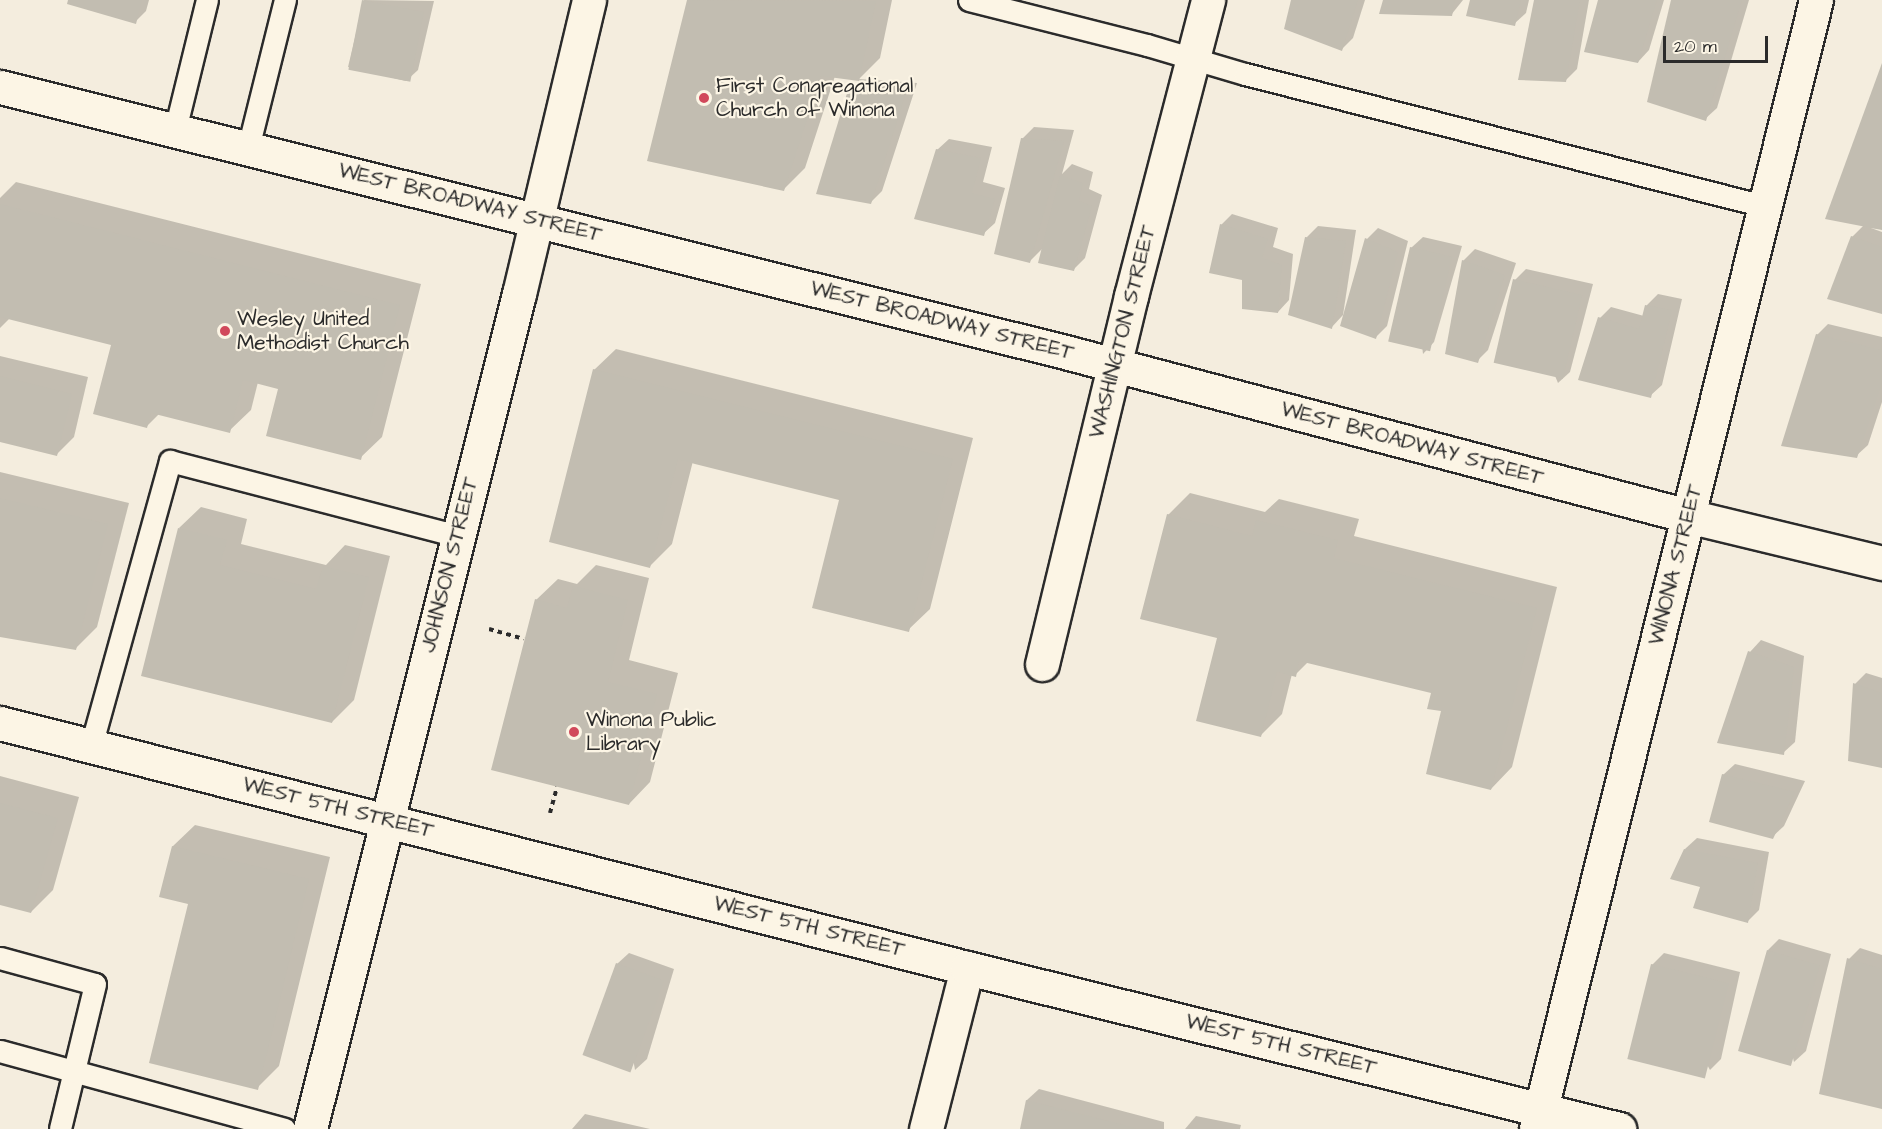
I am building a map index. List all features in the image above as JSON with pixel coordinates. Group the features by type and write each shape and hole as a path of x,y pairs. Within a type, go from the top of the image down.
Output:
{"street":[{"name":"JOHNSON STREET","path":"310,1129 589,0"},
{"name":"WASHINGTON STREET","path":"1042,664 1208,0"},
{"name":"WINONA STREET","path":"1538,1119 1816,0"},
{"name":"WEST BROADWAY STREET","path":"0,87 535,218 1115,366 1688,516 1882,563"},
{"name":"WEST 5TH STREET","path":"0,723 967,968 1538,1119 1619,1129"},
{"path":"926,1129 967,968"}],"lane":[{"path":"175,130 207,0"},
{"path":"248,148 285,0"},
{"path":"969,0 1194,58 1245,74 1764,206"},
{"path":"91,746 170,461 458,536"},
{"path":"0,958 95,984 60,1129"},
{"path":"0,1051 285,1129"}],"path":[{"path":"489,629 524,639"},
{"path":"550,813 557,787"}],"building":[{"path":"68,0 142,0 136,24 67,4"},
{"path":"362,0 424,12 410,82 348,70"},
{"path":"687,0 876,1 859,81 821,76 784,191 647,161"},
{"path":"1291,0 1358,0 1342,51 1284,29"},
{"path":"1383,0 1455,0 1452,16 1379,14"},
{"path":"1470,0 1521,0 1515,26 1466,16"},
{"path":"1534,0 1580,0 1566,82 1518,80"},
{"path":"1598,0 1657,0 1638,63 1584,52"},
{"path":"1671,0 1742,0 1706,121 1647,102"},
{"path":"1882,63 1882,230 1825,219"},
{"path":"848,90 906,93 871,204 816,194"},
{"path":"1021,138 1064,141 1030,263 994,254"},
{"path":"936,149 981,158 972,193 995,199 984,236 914,219"},
{"path":"1060,175 1083,183 1079,201 1092,206 1074,271 1038,263"},
{"name":"Wesley United Methodist Church","path":"0,204 400,305 361,460 266,436 278,389 243,380 230,433 151,413 147,428 93,414 111,345 0,317"},
{"path":"1220,224 1268,239 1262,258 1282,265 1278,313 1242,309 1242,280 1209,273"},
{"path":"1851,236 1882,247 1882,314 1827,299"},
{"path":"1305,237 1346,241 1332,329 1288,315"},
{"path":"1365,238 1398,252 1376,339 1340,326"},
{"path":"1410,247 1452,257 1430,351 1388,342"},
{"path":"1462,260 1505,275 1478,363 1445,354"},
{"path":"1513,279 1582,295 1563,379 1494,363"},
{"path":"1645,305 1672,310 1651,398 1578,380 1598,317 1639,329"},
{"path":"1816,334 1882,350 1882,383 1857,458 1781,446"},
{"path":"593,369 953,459 909,632 812,608 839,500 678,459 650,568 549,542"},
{"path":"0,376 72,394 57,456 0,442"},
{"path":"0,498 108,524 76,650 0,637"},
{"path":"1167,514 1252,536 1256,520 1338,540 1334,558 1537,608 1491,790 1426,774 1441,711 1427,709 1431,693 1299,661 1296,677 1277,672 1261,737 1196,721 1217,638 1140,619"},
{"path":"178,528 227,540 220,565 316,589 323,566 369,577 332,723 141,676"},
{"name":"Winona Public Library","path":"573,586 628,600 608,682 657,694 629,805 491,770 535,599 567,608"},
{"path":"1748,651 1794,667 1784,755 1717,743"},
{"path":"1853,683 1882,693 1882,768 1848,761"},
{"path":"1722,774 1795,792 1773,839 1709,822"},
{"path":"0,803 58,818 31,913 0,905"},
{"path":"172,846 309,879 258,1090 149,1063 188,904 159,897"},
{"path":"1684,849 1758,863 1748,923 1693,908 1700,887 1670,879"},
{"path":"1767,950 1820,965 1791,1066 1738,1051"},
{"path":"1847,958 1882,969 1882,1109 1819,1094"},
{"path":"616,963 664,980 630,1073 582,1055"},
{"path":"1651,964 1729,983 1705,1078 1627,1059"},
{"path":"1026,1100 1136,1128 1136,1129 1020,1129"}],"place":[{"name":"First Congregational Church of Winona","path":"704,98"},
{"name":"Wesley United Methodist Church","path":"225,331"},
{"name":"Winona Public Library","path":"574,732"}]}
